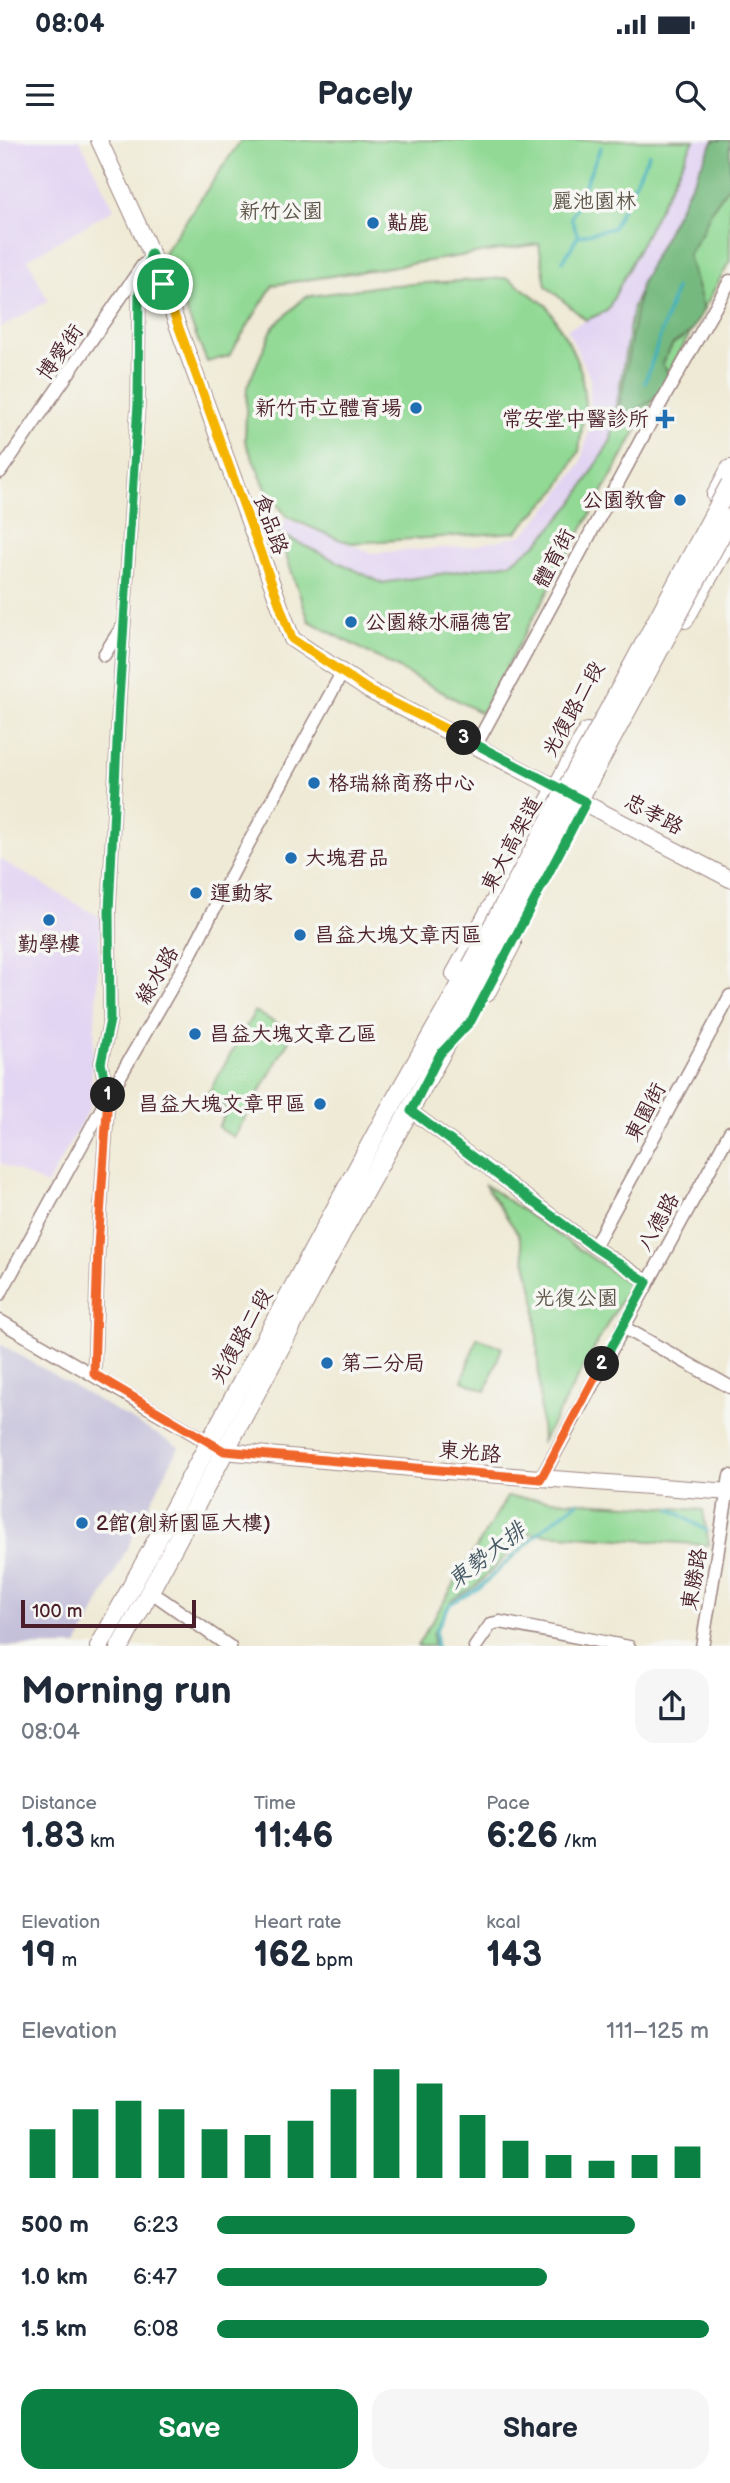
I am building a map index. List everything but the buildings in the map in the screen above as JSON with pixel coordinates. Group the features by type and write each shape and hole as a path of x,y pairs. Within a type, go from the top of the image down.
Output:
{"main road":[{"name":"光復路二段","path":"100,1646 411,1111 432,1051 438,1005 730,469"},
{"name":"東大高架道","path":"478,970 730,484"},
{"path":"557,787 606,732 730,502"},
{"name":"東大高架道","path":"478,970 730,518"},
{"name":"光復路二段","path":"432,1051 471,1021 586,802 730,538"},
{"name":"光復路二段","path":"121,1646 150,1591 216,1446 478,970"}],"street":[{"name":"食品路","path":"99,140 151,253 292,639 370,691 557,787"},
{"name":"博愛街","path":"0,472 151,253"},
{"path":"94,1374 98,1247 108,1097 101,1063 110,1020 109,911 138,404 139,293 151,253"},
{"name":"體育街","path":"476,745 730,281"},
{"path":"104,656 124,624"},
{"name":"綠水路","path":"0,1294 108,1097 190,957 241,857 342,673"},
{"name":"忠孝路","path":"557,787 730,878"},
{"name":"東園街","path":"594,1247 730,996"},
{"path":"411,1111 594,1247 647,1282"},
{"name":"八德路","path":"541,1479 730,1132"},
{"path":"0,1321 216,1446"},
{"path":"623,1327 730,1387"},
{"name":"東光路","path":"216,1446 541,1479 729,1487"},
{"name":"東勝路","path":"702,1646 729,1487"},
{"path":"150,1591 229,1646"},
{"path":"476,1646 491,1624 500,1622 624,1646"}],"shaded area":[{"path":"0,140 80,140 114,209 28,259 48,301 0,328"},
{"path":"694,140 715,140 633,306 611,440 574,502 540,541 511,563 382,583 278,533 286,519 372,553 473,546 523,535 552,503 581,463 590,425 590,378 567,329 607,311"},
{"path":"0,859 101,918 90,1107 47,1185 0,1163"},
{"path":"0,1344 179,1447 77,1646 0,1646"}],"green space":[{"name":"新竹公園","path":"241,140 694,140 607,311 586,320 546,286 539,244 273,285 229,356 207,362 163,254"},
{"path":"714,140 730,140 730,184 711,211 688,255 704,309 691,332 673,344 662,364 672,377 652,400 616,424 641,283"},
{"path":"715,140 730,140 730,261 481,713 309,621 278,533 382,583 511,563 540,541 574,502 611,440 633,306"},
{"name":"新竹市立體育場","path":"508,278 547,306 569,343 581,371 585,403 579,451 558,489 516,532 352,543 287,517 267,491 245,441 247,387 273,327 305,297 379,286"},
{"path":"255,1011 293,1033 234,1137 218,1127 228,1109 206,1097"},
{"name":"光復公園","path":"484,1184 630,1284 542,1442 535,1298 519,1235"},
{"path":"477,1338 502,1347 486,1391 462,1381"},
{"path":"507,1497 703,1510 709,1545 529,1533 476,1586 452,1600 433,1633 433,1646 417,1646"}],"waterway":[{"path":"578,236 571,218 601,147"},
{"path":"563,261 578,236 613,228 649,154"},
{"path":"645,383 676,288"},
{"name":"東勢大排","path":"436,1646 436,1630 450,1604 479,1588 544,1528 578,1502"},
{"name":"東勢大排","path":"671,1509 707,1531"}],"place":[{"name":"黇鹿","path":"373,223"},
{"name":"新竹市立體育場","path":"416,408"},
{"name":"常安堂中醫診所","path":"665,419"},
{"name":"公園教會","path":"680,500"},
{"name":"公園綠水福德宮","path":"351,622"},
{"name":"格瑞絲商務中心","path":"314,783"},
{"name":"大塊君品","path":"291,858"},
{"name":"運動家","path":"196,893"},
{"name":"勤學樓","path":"49,920"},
{"name":"昌益大塊文章丙區","path":"300,935"},
{"name":"昌益大塊文章乙區","path":"195,1034"},
{"name":"昌益大塊文章甲區","path":"320,1104"},
{"name":"第二分局","path":"327,1363"},
{"name":"2館(創新園區大樓)","path":"82,1523"}],"route":[{"path":"151,253 163,284 292,639 370,691 586,802 471,1021 440,1054 411,1111 594,1247 647,1282 541,1479 224,1451 94,1374 98,1247 108,1097 101,1063 110,1020 109,911 138,404 139,293 151,253"}],"park label":[{"name":"麗池園林","path":"594,201"}]}
